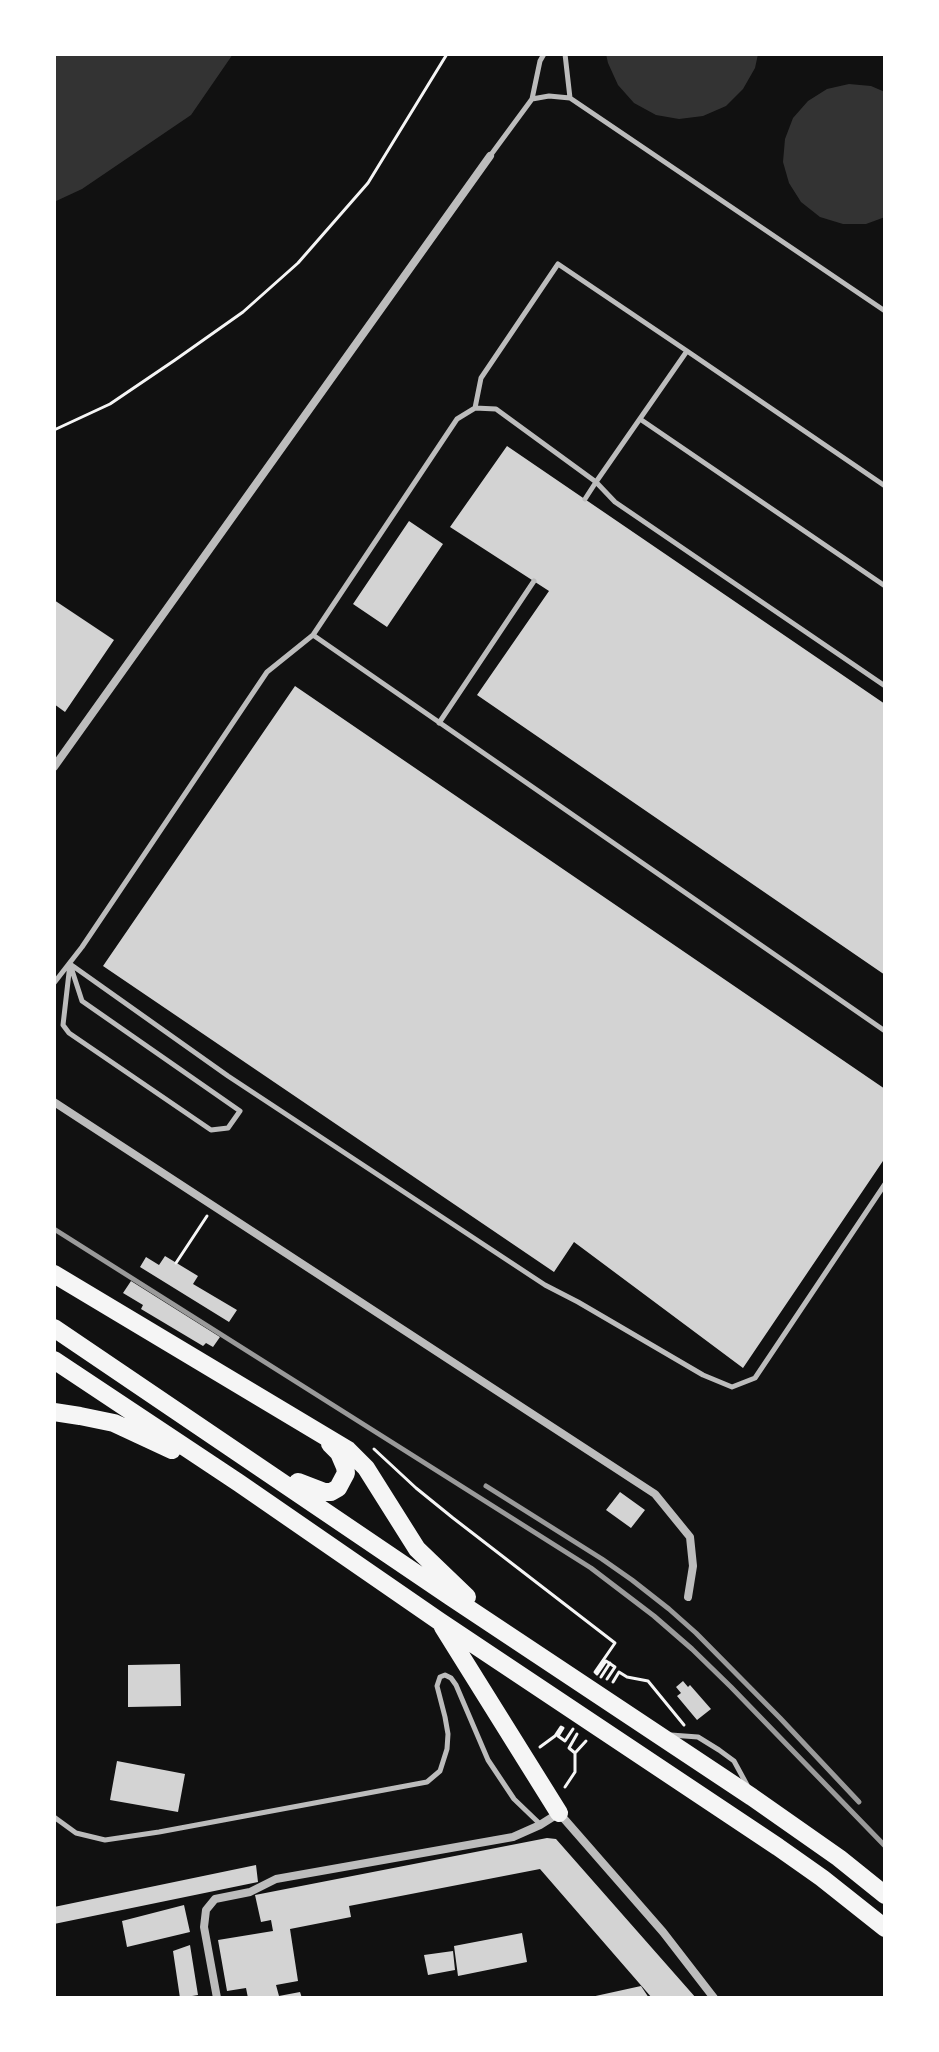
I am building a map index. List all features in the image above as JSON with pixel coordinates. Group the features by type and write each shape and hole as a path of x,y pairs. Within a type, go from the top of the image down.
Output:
{"highway":[{"path":"54,1274 356,1457 374,1479 417,1549 502,1631"},
{"path":"54,1328 752,1797 839,1858 885,1895"},
{"path":"54,1360 778,1847 885,1928"},
{"path":"54,1412 114,1423 239,1483"},
{"path":"265,1470 324,1492 338,1488 346,1473 344,1462 320,1433"},
{"path":"439,1621 559,1813"}],"street":[{"path":"54,767 490,156"},
{"path":"54,1102 655,1494 690,1537 693,1566 688,1597"},
{"path":"217,1998 204,1927 206,1910 215,1899 250,1892 276,1879 502,1839 540,1825 559,1813 663,1932 714,1998"}],"lane":[{"path":"490,156 532,99 544,54"},
{"path":"565,54 570,98"},
{"path":"532,99 549,96 570,98 885,311"},
{"path":"475,408 481,378 558,264 885,486"},
{"path":"585,499 687,351"},
{"path":"54,983 70,964 267,672 313,635 457,419 475,408 496,409 596,482 615,502 885,686"},
{"path":"640,419 885,586"},
{"path":"439,723 534,581"},
{"path":"313,635 885,1031"},
{"path":"70,964 82,1001 240,1111 228,1128 211,1130 69,1033 63,1025 70,964"},
{"path":"70,964 228,1076 545,1285 703,1375 732,1387 755,1378 885,1184"},
{"path":"54,1817 76,1833 105,1840 427,1782 440,1771 447,1749 447,1726 437,1686 440,1677 445,1675 456,1685 488,1760 514,1799 540,1825"},
{"path":"658,1735 698,1737 734,1761 752,1797"}],"path":[{"path":"54,430 110,404 175,360 243,312 298,263 368,183 447,54"},
{"path":"176,1263 201,1226"},
{"path":"369,1445 453,1518 615,1643 596,1673 606,1661 615,1667 607,1679"},
{"path":"613,1683 619,1672 627,1677 648,1681 689,1735"},
{"path":"565,1787 575,1772 575,1753 598,1727"},
{"path":"566,1729 557,1737 565,1741 573,1729"},
{"path":"575,1753 569,1748 578,1733"}],"shaded area":[{"path":"54,54 233,54 191,115 82,189 54,202"},
{"path":"606,54 758,54 755,68 743,89 726,106 703,116 679,119 656,115 634,103 618,85"},
{"path":"849,84 871,86 885,92 885,217 866,224 843,224 820,217 801,202 789,183 783,162 785,139 793,118 808,101 827,89"}],"building":[{"path":"507,446 885,704 885,975 477,695 549,591 450,527"},
{"path":"409,521 443,544 387,627 353,604"},
{"path":"54,600 114,640 65,712 54,704"},
{"path":"295,686 885,1089 885,1158 743,1368 574,1242 554,1272 103,966"},
{"path":"165,1256 198,1276 193,1284 237,1310 229,1322 140,1267 146,1257 159,1265"},
{"path":"131,1281 220,1337 213,1347 206,1343 203,1346 141,1309 143,1305 123,1293"},
{"path":"620,1492 645,1510 631,1528 606,1510"},
{"path":"180,1664 181,1706 128,1707 128,1665"},
{"path":"683,1681 711,1709 697,1720 677,1696 681,1693 676,1687"},
{"path":"117,1761 185,1774 178,1812 110,1800"},
{"path":"547,1838 556,1839 696,1998 652,1998 540,1869 349,1906 351,1917 290,1929 298,1981 276,1985 279,1996 300,1992 302,1998 248,1998 246,1988 227,1991 218,1940 273,1931 271,1920 261,1922 255,1895"},
{"path":"256,1865 258,1882 54,1924 54,1907"},
{"path":"184,1905 190,1932 127,1947 122,1921"},
{"path":"522,1933 527,1962 458,1976 454,1946"},
{"path":"190,1945 198,1995 180,1998 173,1951"},
{"path":"453,1951 455,1970 428,1975 424,1955"},
{"path":"641,1986 649,1998 591,1998 591,1997"}],"railway":[{"path":"54,1229 591,1568 692,1649 885,1846"},
{"path":"486,1486 602,1559 669,1609 780,1718 859,1802"}]}
